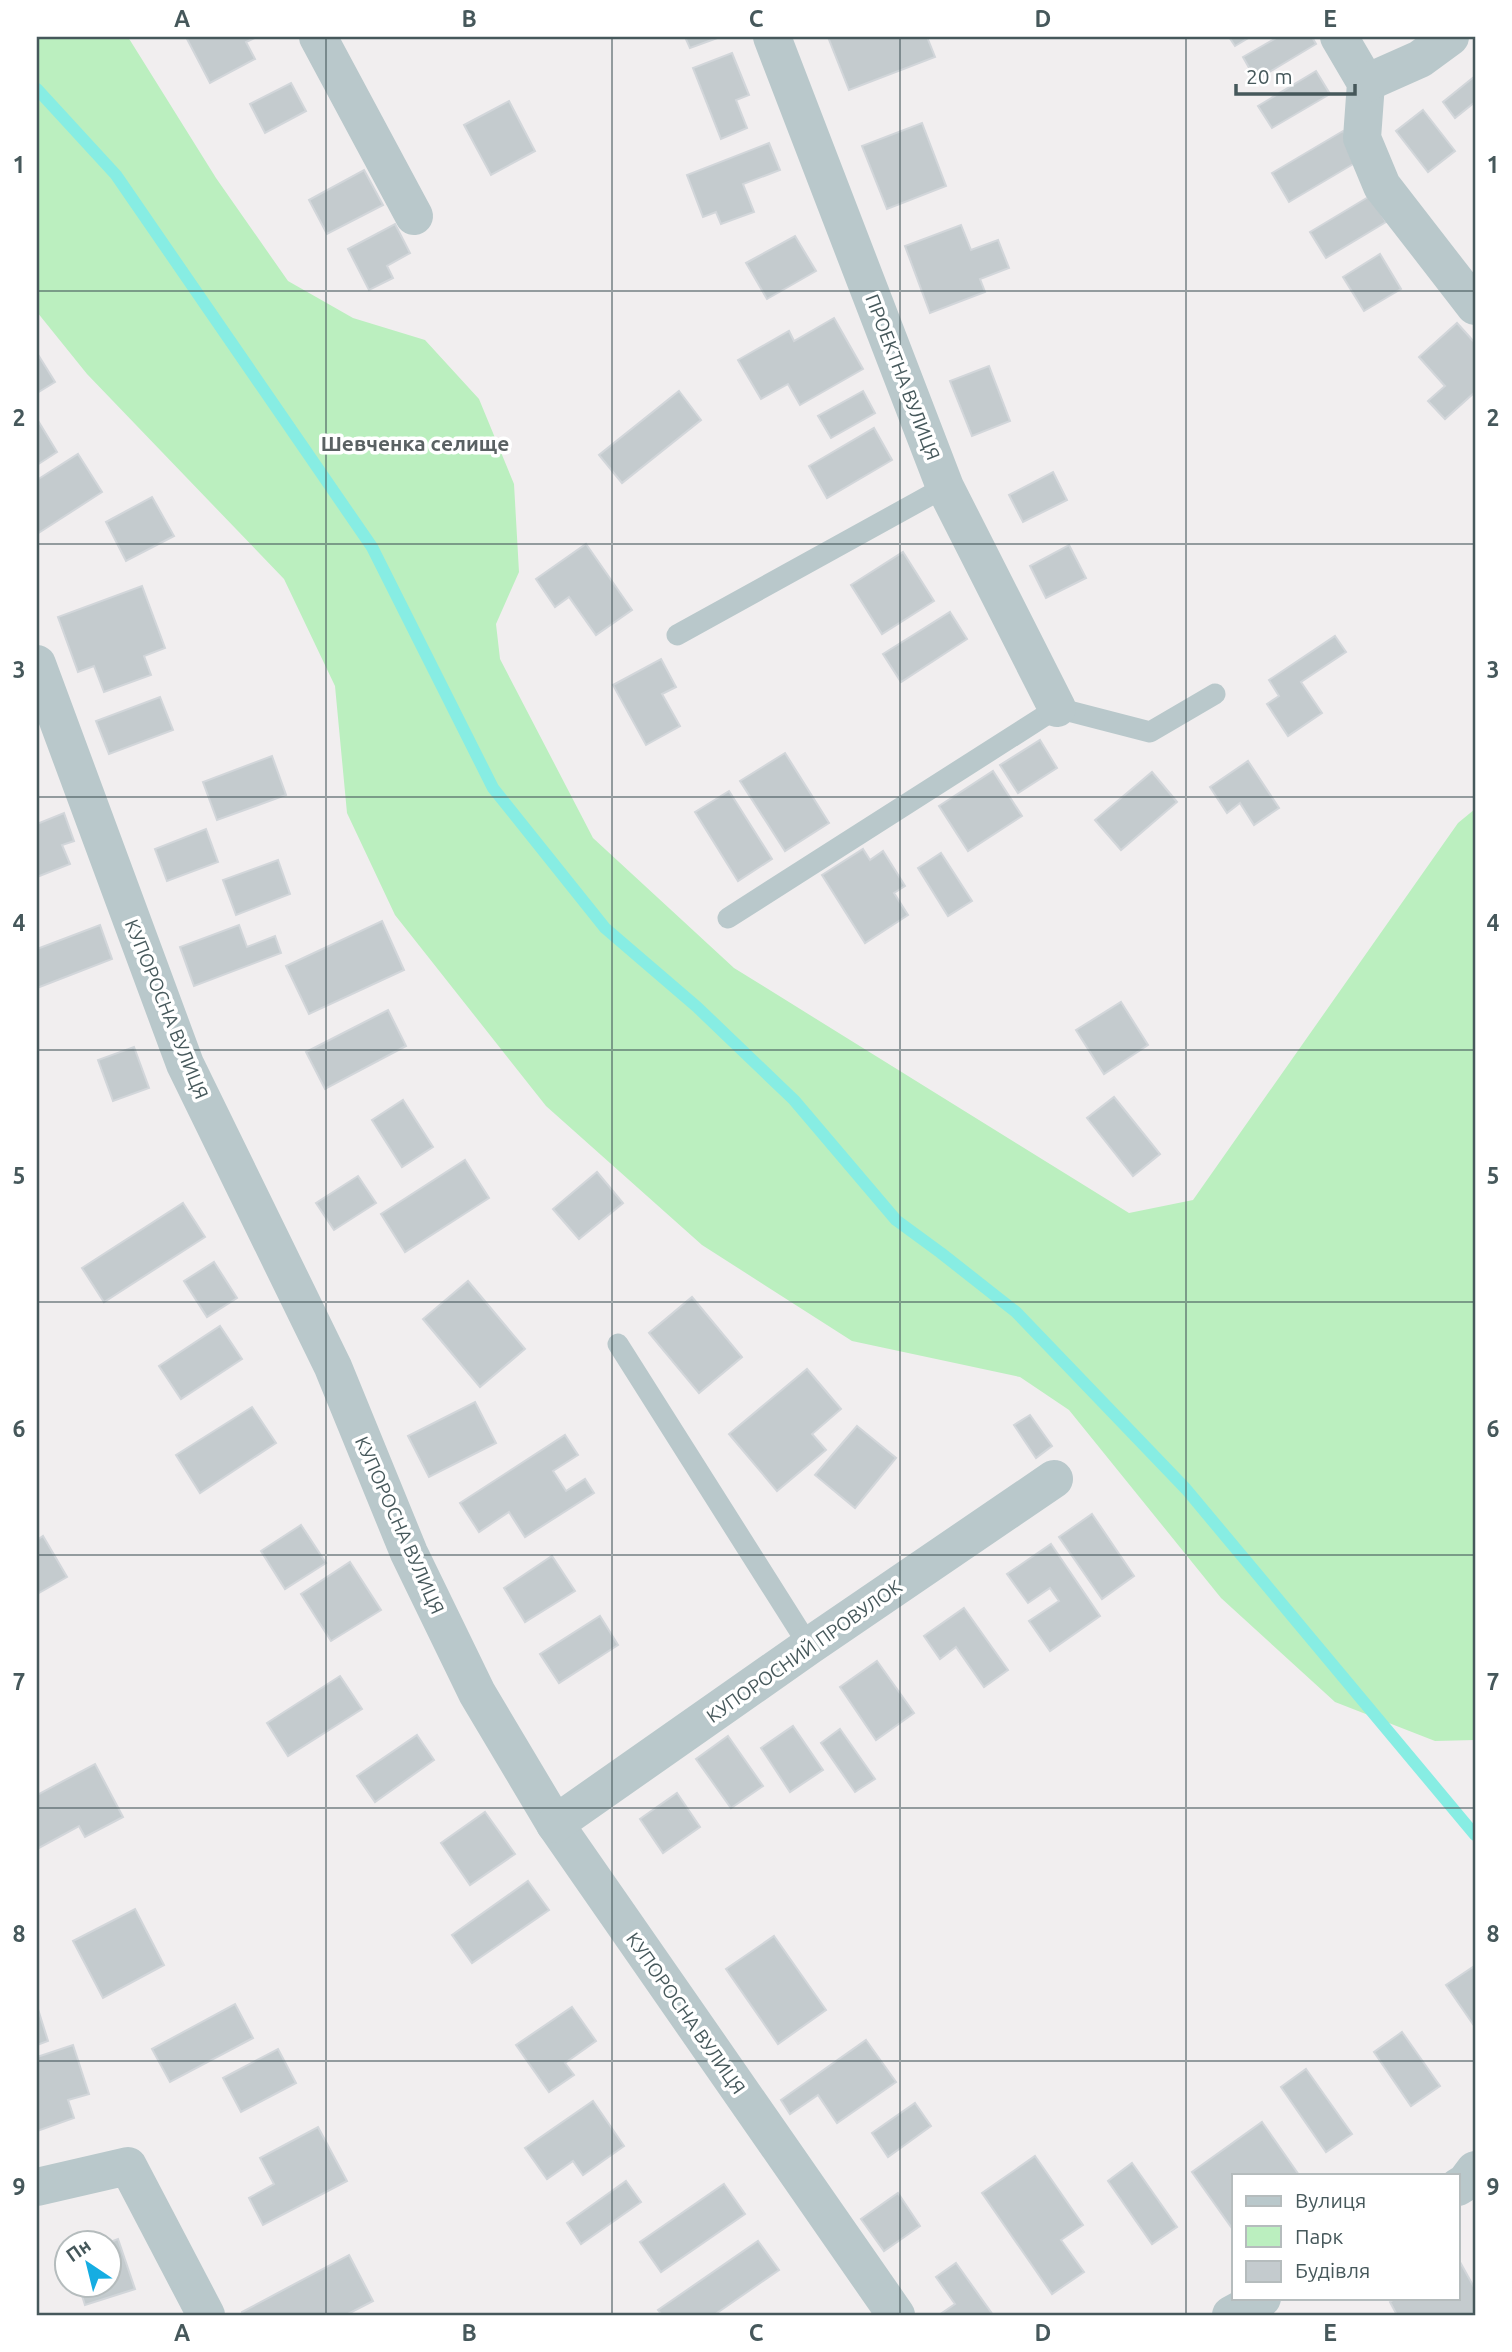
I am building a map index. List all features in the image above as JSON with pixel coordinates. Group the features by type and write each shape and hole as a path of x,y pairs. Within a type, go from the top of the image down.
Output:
{"street":[{"path":"318,37 414,216"},
{"name":"ПРОЕКТНА ВУЛИЦЯ","path":"772,37 945,487 1056,708"},
{"path":"1339,37 1366,83 1362,138 1382,186 1475,306"},
{"path":"1366,83 1420,59 1450,37"},
{"name":"КУПОРОСНА ВУЛИЦЯ","path":"37,664 185,1064 333,1367 414,1565 477,1693 555,1824 896,2315"},
{"name":"КУПОРОСНИЙ ПРОВУЛОК","path":"555,1824 1054,1479"},
{"path":"37,2187 128,2166 206,2315"},
{"path":"1231,2315 1258,2300"}],"lane":[{"path":"677,635 945,487"},
{"path":"728,918 1056,708 1150,732 1215,694"},
{"path":"618,1344 809,1646"}],"green space":[{"path":"37,37 128,37 216,178 288,281 353,318 425,340 479,399 514,484 519,572 496,624 500,659 593,838 734,968 1129,1213 1193,1200 1458,823 1475,809 1475,1740 1435,1741 1335,1702 1221,1598 1069,1410 1020,1377 852,1341 702,1245 546,1106 395,915 347,813 335,686 284,579 87,374 37,312"}],"building":[{"path":"186,37 257,37 246,42 255,59 210,83"},
{"path":"685,37 720,37 690,48"},
{"path":"828,37 927,37 935,57 849,90"},
{"path":"1229,37 1250,37 1235,46"},
{"path":"1278,37 1312,37 1316,44 1256,80 1243,57"},
{"path":"732,53 749,95 736,100 747,128 721,139 693,68"},
{"path":"1316,71 1330,94 1272,128 1258,106"},
{"path":"1475,76 1475,102 1455,118 1443,102"},
{"path":"291,83 306,111 265,133 250,104"},
{"path":"509,101 535,151 491,175 464,125"},
{"path":"1423,110 1455,151 1428,172 1396,131"},
{"path":"922,123 946,186 887,209 862,146"},
{"path":"1343,131 1360,160 1289,202 1272,173"},
{"path":"769,143 780,170 743,184 754,212 721,224 716,212 703,217 687,175"},
{"path":"364,170 383,205 327,234 309,200"},
{"path":"1370,196 1386,222 1326,258 1310,232"},
{"path":"395,224 410,253 387,266 393,278 369,290 348,249"},
{"path":"961,225 971,250 998,240 1009,268 980,279 985,292 930,313 905,246"},
{"path":"795,236 816,271 767,299 746,263"},
{"path":"1380,254 1401,289 1364,311 1343,277"},
{"path":"834,318 863,369 800,405 788,384 761,399 738,360 789,331 794,341"},
{"path":"1457,323 1475,343 1475,392 1445,419 1428,401 1445,386 1419,357"},
{"path":"37,353 55,382 37,393"},
{"path":"989,366 1010,421 972,436 950,381"},
{"path":"679,391 701,420 622,483 599,455"},
{"path":"863,391 875,413 831,438 818,416"},
{"path":"37,419 57,452 37,465"},
{"path":"874,428 892,460 827,498 809,466"},
{"path":"78,454 102,492 37,534 37,480"},
{"path":"1053,472 1067,500 1023,522 1009,495"},
{"path":"152,497 174,536 126,561 106,522"},
{"path":"586,544 632,610 596,635 569,597 555,607 536,579"},
{"path":"1069,545 1086,578 1046,598 1030,566"},
{"path":"903,552 934,601 882,634 851,585"},
{"path":"142,586 165,648 144,656 151,675 104,692 94,666 78,672 58,617"},
{"path":"950,612 967,639 901,682 883,654"},
{"path":"1335,636 1346,652 1301,682 1322,713 1288,736 1267,704 1279,696 1269,680"},
{"path":"661,659 676,687 662,694 680,726 646,745 613,685"},
{"path":"160,697 173,730 109,754 96,721"},
{"path":"1040,740 1057,768 1018,793 1000,765"},
{"path":"785,753 829,823 785,851 740,781"},
{"path":"272,756 286,795 217,820 203,782"},
{"path":"1248,761 1279,808 1254,825 1240,803 1227,813 1210,787"},
{"path":"993,771 1022,816 968,851 939,806"},
{"path":"1152,772 1177,802 1121,850 1095,820"},
{"path":"729,791 772,859 738,881 695,812"},
{"path":"64,813 74,841 62,845 70,864 37,877 37,824"},
{"path":"206,829 218,862 167,881 155,849"},
{"path":"863,849 870,860 883,851 905,886 894,893 908,915 865,943 822,875"},
{"path":"941,853 972,901 948,916 918,868"},
{"path":"278,860 290,894 236,915 223,880"},
{"path":"382,921 404,970 309,1014 286,966"},
{"path":"100,925 112,959 37,988 37,949"},
{"path":"239,925 247,947 275,936 281,953 194,986 180,947"},
{"path":"1121,1002 1148,1045 1104,1074 1076,1030"},
{"path":"388,1010 406,1046 325,1089 306,1052"},
{"path":"134,1047 149,1088 113,1101 98,1060"},
{"path":"1114,1097 1160,1154 1133,1176 1087,1118"},
{"path":"403,1100 433,1147 402,1167 372,1120"},
{"path":"465,1160 489,1198 405,1252 381,1214"},
{"path":"597,1172 623,1203 579,1239 553,1209"},
{"path":"358,1176 376,1203 334,1230 316,1203"},
{"path":"183,1203 205,1237 104,1302 82,1268"},
{"path":"214,1262 237,1298 207,1317 184,1281"},
{"path":"468,1281 525,1349 480,1387 423,1319"},
{"path":"692,1297 742,1357 699,1393 649,1333"},
{"path":"220,1326 242,1359 181,1399 159,1366"},
{"path":"807,1369 841,1409 812,1434 826,1450 777,1491 729,1434"},
{"path":"475,1402 496,1443 429,1477 408,1436"},
{"path":"252,1407 276,1443 200,1493 176,1455"},
{"path":"1030,1415 1052,1446 1036,1458 1014,1425"},
{"path":"857,1426 896,1458 855,1508 815,1475"},
{"path":"565,1435 578,1455 553,1471 566,1491 585,1479 594,1493 525,1537 509,1512 479,1532 460,1503"},
{"path":"1092,1514 1134,1576 1102,1599 1059,1537"},
{"path":"301,1525 326,1563 285,1589 261,1551"},
{"path":"43,1536 67,1577 37,1594 37,1540"},
{"path":"1051,1544 1100,1616 1050,1651 1029,1621 1059,1601 1050,1588 1028,1603 1007,1574"},
{"path":"552,1556 575,1591 525,1622 504,1588"},
{"path":"350,1562 381,1610 331,1641 301,1594"},
{"path":"964,1608 1008,1670 984,1687 956,1647 940,1659 924,1636"},
{"path":"600,1616 618,1645 559,1683 540,1654"},
{"path":"877,1661 914,1713 876,1740 840,1687"},
{"path":"340,1676 362,1709 288,1756 267,1723"},
{"path":"793,1726 823,1770 790,1792 761,1748"},
{"path":"840,1729 875,1779 855,1792 821,1743"},
{"path":"417,1735 434,1760 375,1802 357,1776"},
{"path":"728,1736 763,1786 731,1808 696,1759"},
{"path":"95,1764 123,1817 85,1837 79,1826 37,1849 37,1795"},
{"path":"677,1793 700,1827 663,1853 640,1819"},
{"path":"485,1812 515,1854 470,1885 441,1843"},
{"path":"528,1881 549,1910 472,1963 452,1935"},
{"path":"135,1909 164,1965 103,1998 73,1941"},
{"path":"774,1936 826,2010 778,2044 726,1969"},
{"path":"1473,1967 1475,1970 1475,2027 1446,1985"},
{"path":"235,2004 253,2038 170,2082 152,2049"},
{"path":"37,2006 48,2041 37,2045"},
{"path":"572,2007 596,2041 565,2063 574,2075 549,2092 516,2045"},
{"path":"1402,2032 1440,2086 1411,2106 1374,2052"},
{"path":"866,2040 896,2082 837,2123 818,2095 790,2114 781,2100"},
{"path":"73,2045 89,2094 68,2100 74,2118 37,2131 37,2057"},
{"path":"278,2049 296,2083 241,2112 223,2078"},
{"path":"1306,2069 1352,2134 1326,2152 1281,2087"},
{"path":"593,2101 624,2146 583,2175 573,2161 547,2179 525,2148"},
{"path":"915,2103 931,2126 888,2157 872,2133"},
{"path":"1262,2122 1298,2174 1232,2174 1232,2228 1192,2172"},
{"path":"318,2127 347,2181 263,2225 249,2198 274,2184 260,2158"},
{"path":"1035,2156 1083,2225 1061,2240 1084,2272 1052,2294 982,2193"},
{"path":"1132,2163 1177,2227 1152,2244 1108,2181"},
{"path":"626,2181 641,2202 581,2244 567,2223"},
{"path":"724,2184 745,2214 661,2272 640,2242"},
{"path":"898,2193 920,2226 884,2251 861,2219"},
{"path":"758,2241 779,2270 714,2315 662,2315 658,2310"},
{"path":"122,2251 135,2289 122,2293"},
{"path":"349,2255 373,2301 346,2315 243,2315 242,2312"},
{"path":"1460,2262 1475,2289 1475,2315 1397,2315 1390,2302 1460,2300"},
{"path":"956,2263 993,2315 939,2315 955,2304 936,2277"},
{"path":"83,2300 101,2300 85,2305"}],"waterway":[{"path":"37,89 116,175 372,547 493,788 605,928 697,1007 794,1100 896,1220 1016,1312 1186,1489 1475,1835"}],"district":[{"name":"Шевченка селище","path":"415,444"}]}
